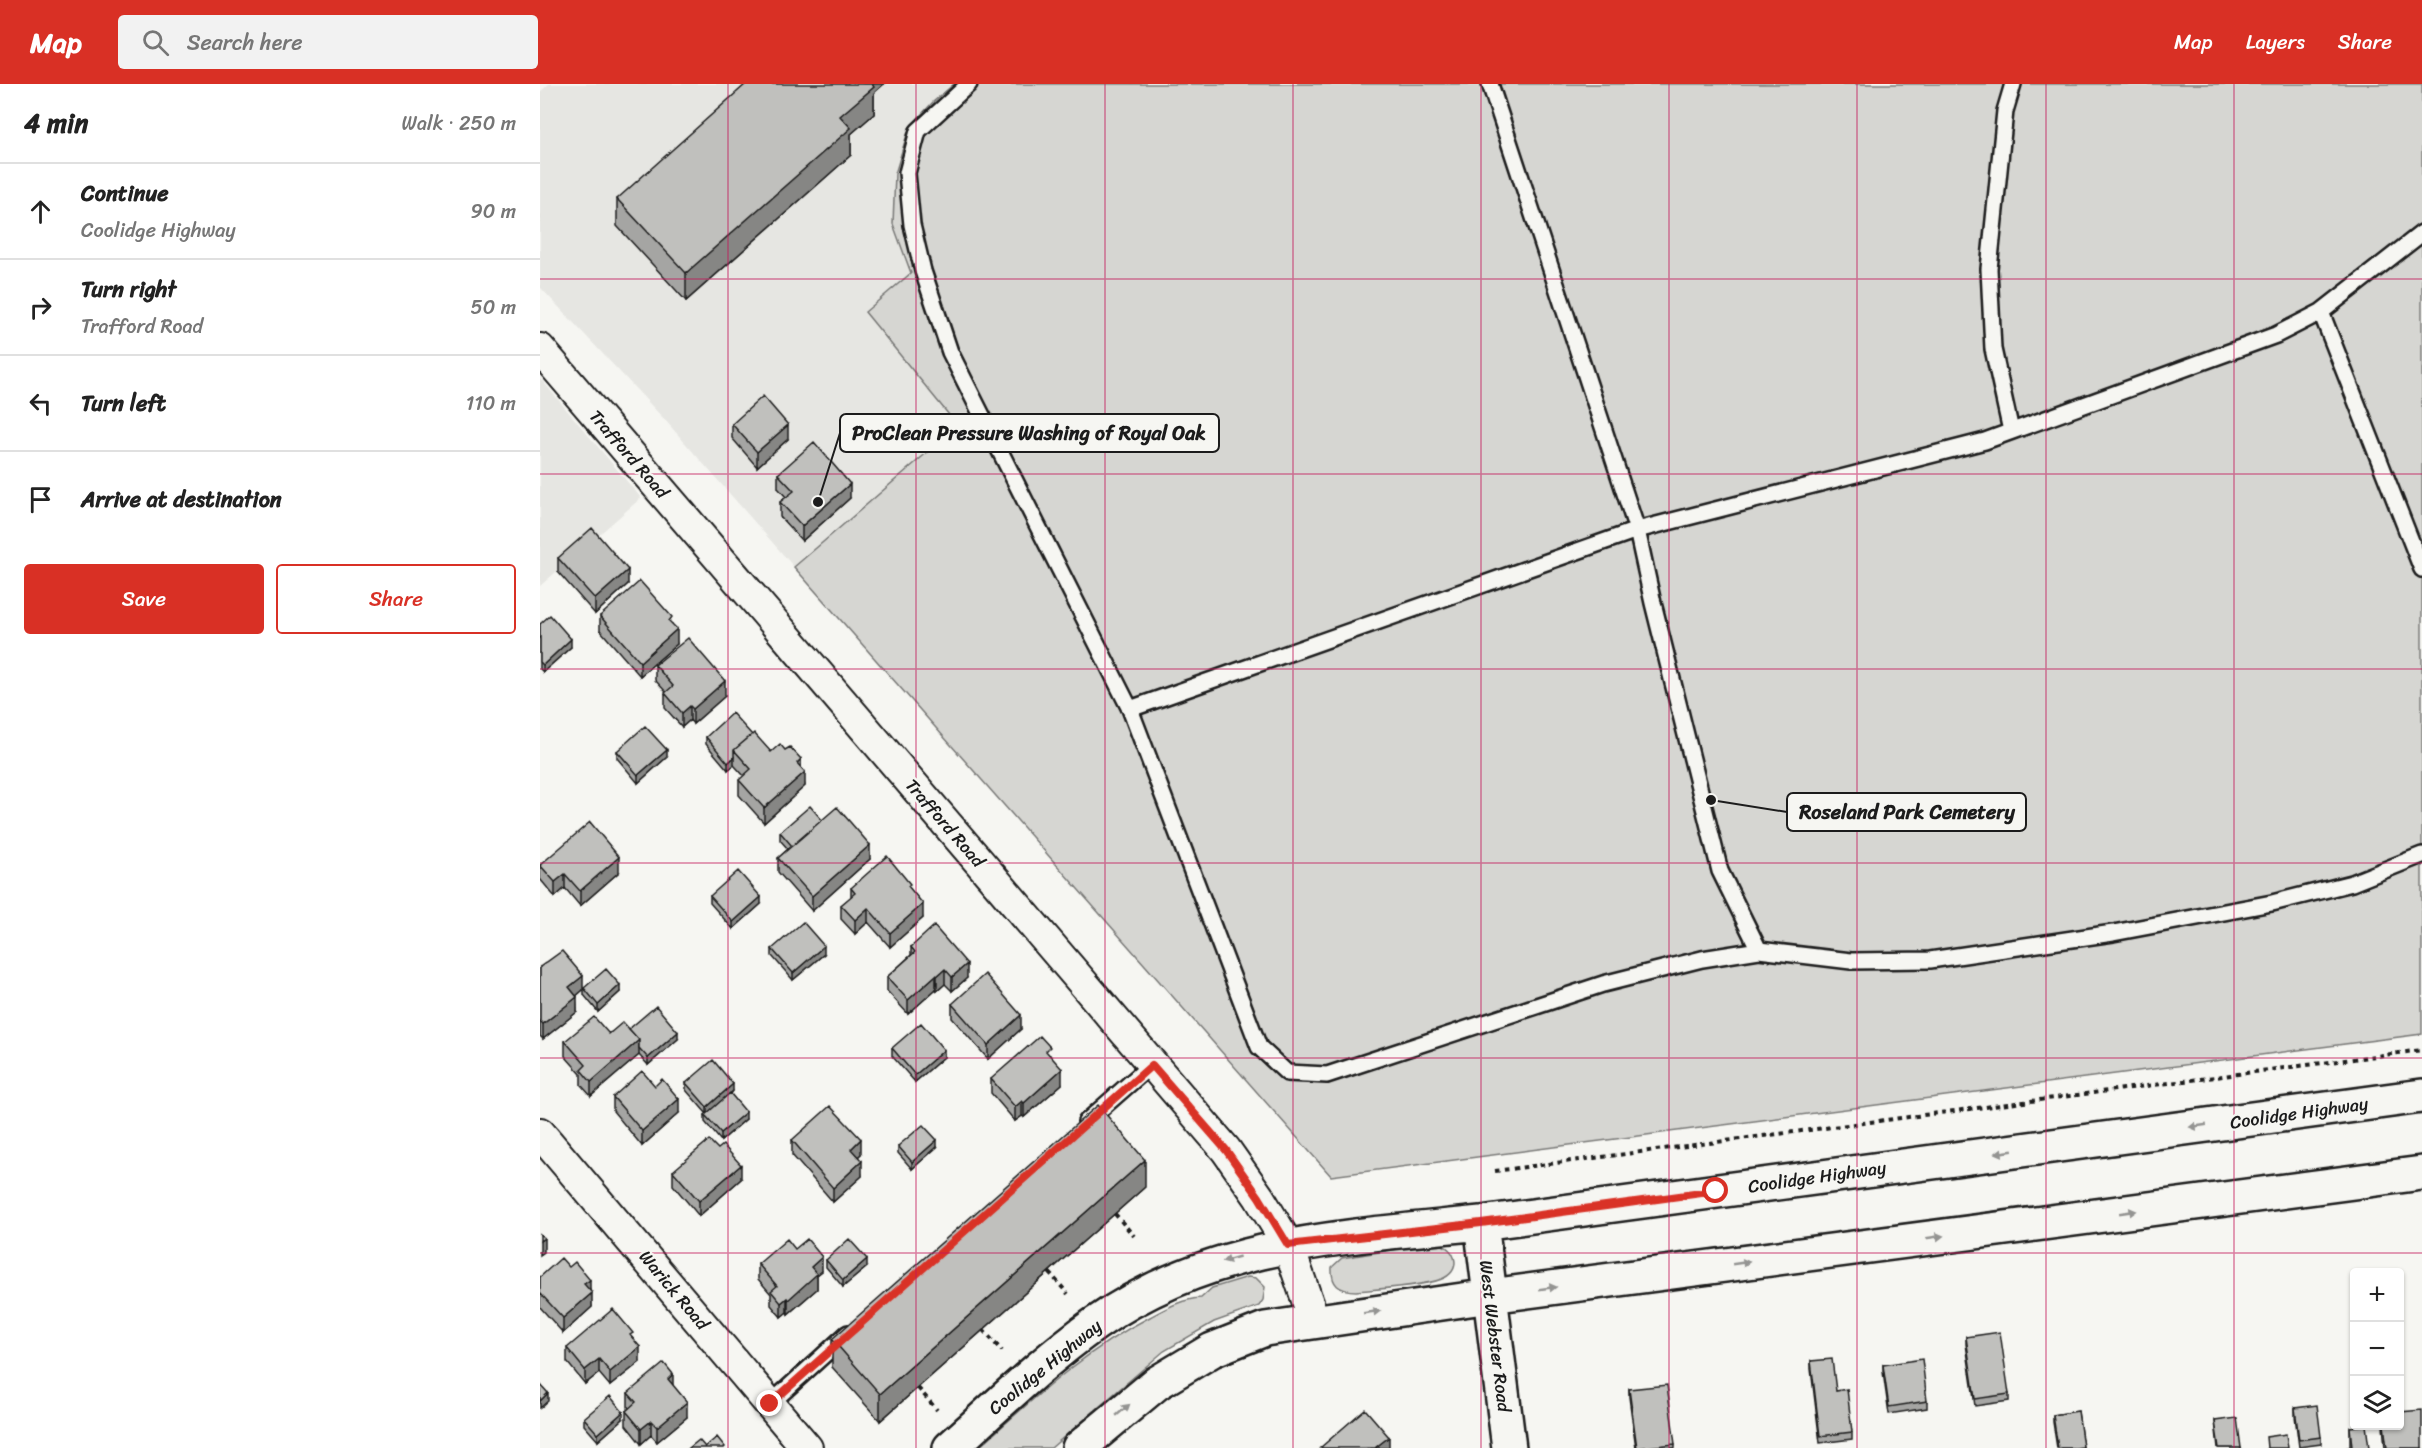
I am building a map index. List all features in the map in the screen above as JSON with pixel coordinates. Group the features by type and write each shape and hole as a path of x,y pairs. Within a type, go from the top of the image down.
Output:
{"main road":[{"name":"Coolidge Highway","path":"950,1448 1065,1347 1126,1304 1195,1270 1250,1253 1288,1245 1481,1223 2422,1096"},
{"path":"1079,1448 1157,1383 1212,1350 1265,1329 1490,1296 2422,1173"},
{"name":"West Webster Road","path":"1481,1223 1509,1448"}],"street":[{"name":"Trafford Road","path":"540,349 1226,1150 1259,1197 1288,1245 1314,1320"},
{"name":"Warick Road","path":"540,1133 807,1448"}],"lane":[{"path":"969,84 918,131 907,173 912,225 923,271 950,352 1130,709 1254,1037 1259,1047 1287,1073 1327,1075 1603,984 1702,959 1759,950 1851,961 1941,959 2113,933 2272,903 2352,883 2422,855"},
{"path":"1490,84 1637,530 1720,871 1759,950"},
{"path":"2011,431 1993,349 1989,269 2005,111 2013,84"},
{"path":"1130,709 1637,530 1985,441 2276,335 2321,312 2422,233"},
{"path":"2321,312 2422,569"},
{"path":"1074,1132 1152,1065"},
{"path":"770,1404 856,1325"}],"path":[{"path":"1495,1171 2422,1050"},
{"path":"1115,1214 1134,1236"},
{"path":"1049,1272 1068,1294"},
{"path":"983,1330 1002,1351"},
{"path":"918,1388 937,1410"}],"shaded area":[{"path":"549,84 954,84 933,102 893,224 911,273 866,312 958,426 794,567 665,420 540,287 540,92"},
{"path":"954,84 2422,84 2422,1034 1331,1176 794,567 958,426 865,312 911,273 893,224 895,174 909,128 933,102"},
{"path":"540,378 641,498 540,586"},
{"path":"1435,1243 1451,1252 1455,1263 1450,1274 1437,1281 1356,1291 1345,1290 1337,1286 1333,1278 1332,1267 1342,1258"},
{"path":"1248,1277 1256,1278 1265,1287 1263,1300 1259,1306 1214,1322 1164,1351 1051,1448 978,1448 1081,1360 1126,1330 1175,1304 1201,1298 1212,1288"}],"building":[{"path":"746,84 872,84 874,87 840,116 851,128 686,273 617,199"},
{"path":"763,396 788,425 757,452 732,424"},
{"path":"814,442 850,484 802,526 780,502 794,491 778,474"},
{"path":"592,528 628,570 595,599 558,558"},
{"path":"640,581 672,617 669,621 677,629 640,662 600,616"},
{"path":"550,615 571,639 543,665 540,662 540,624"},
{"path":"688,638 725,681 693,709 690,706 682,713 665,693 673,686 655,665"},
{"path":"732,713 752,735 734,750 734,757 728,763 706,737"},
{"path":"645,726 667,750 638,775 617,751"},
{"path":"754,733 771,752 780,744 785,750 790,747 801,759 797,763 805,772 764,808 739,780 751,769 734,750"},
{"path":"810,806 822,820 792,846 780,832"},
{"path":"837,807 870,845 812,896 778,858"},
{"path":"590,822 619,857 580,891 565,874 555,882 540,865"},
{"path":"887,856 923,904 890,933 868,908 855,920 841,905 855,893 851,888"},
{"path":"738,871 761,897 733,922 710,896"},
{"path":"803,922 824,946 793,973 772,949"},
{"path":"934,926 967,964 952,977 945,969 908,1000 887,977 915,952 911,947"},
{"path":"562,951 583,976 569,987 577,997 543,1024 540,1021 540,967"},
{"path":"606,969 620,985 598,1005 584,988"},
{"path":"985,974 1021,1015 988,1045 952,1004"},
{"path":"656,1006 678,1032 648,1058 639,1048 639,1040 629,1029"},
{"path":"594,1017 609,1034 623,1022 639,1040 591,1082 581,1070 586,1065 565,1041"},
{"path":"921,1023 944,1050 915,1075 892,1048"},
{"path":"1040,1036 1050,1047 1046,1051 1062,1069 1024,1103 1022,1101 1015,1107 991,1079"},
{"path":"713,1060 733,1084 707,1107 686,1083"},
{"path":"642,1071 655,1086 662,1079 679,1099 642,1131 613,1097"},
{"path":"730,1093 746,1112 721,1133 705,1115"},
{"path":"1098,1105 1145,1160 880,1394 832,1339"},
{"path":"830,1106 861,1139 851,1149 862,1161 833,1188 792,1140"},
{"path":"923,1125 937,1140 912,1162 898,1146"},
{"path":"709,1140 718,1149 723,1145 741,1165 699,1201 673,1171"},
{"path":"787,1239 795,1249 807,1239 822,1257 811,1267 817,1274 788,1300 787,1298 781,1303 771,1291 777,1286 758,1264"},
{"path":"849,1239 867,1259 843,1280 826,1260"},
{"path":"561,1258 569,1267 575,1262 590,1280 584,1284 592,1293 563,1318 540,1293 540,1277"},
{"path":"613,1309 633,1333 630,1335 640,1347 610,1372 599,1359 585,1370 567,1348"},
{"path":"2000,1332 2009,1394 1975,1399 1966,1337"},
{"path":"1832,1359 1836,1391 1847,1389 1852,1432 1820,1436 1811,1361"},
{"path":"1922,1359 1927,1401 1889,1407 1883,1365"},
{"path":"664,1363 673,1374 668,1379 687,1402 657,1427 651,1421 641,1429 626,1411 636,1402 628,1393"},
{"path":"540,1384 548,1393 540,1401"},
{"path":"1667,1385 1675,1444 1637,1448 1629,1389"},
{"path":"610,1396 623,1412 598,1434 584,1418"},
{"path":"2317,1405 2321,1437 2299,1440 2295,1408"},
{"path":"1365,1409 1389,1437 1376,1448 1320,1448"},
{"path":"2422,1410 2422,1448 2387,1448 2385,1430 2404,1430 2404,1412"},
{"path":"2078,1411 2083,1447 2058,1448 2053,1415"},
{"path":"2237,1418 2241,1448 2219,1448 2215,1421"},
{"path":"2350,1430 2367,1430 2369,1448 2343,1448 2352,1447"},
{"path":"2286,1434 2288,1448 2267,1448 2266,1437"},
{"path":"717,1437 724,1448 689,1448 699,1440 705,1447"}],"place":[{"name":"ProClean Pressure Washing of Royal Oak","path":"818,502"},
{"name":"Roseland Park Cemetery","path":"1711,800"}],"route":[{"path":"770,1404 795,1379 1152,1065 1226,1150 1259,1197 1288,1245 1333,1238 1481,1223 1716,1191"}]}
